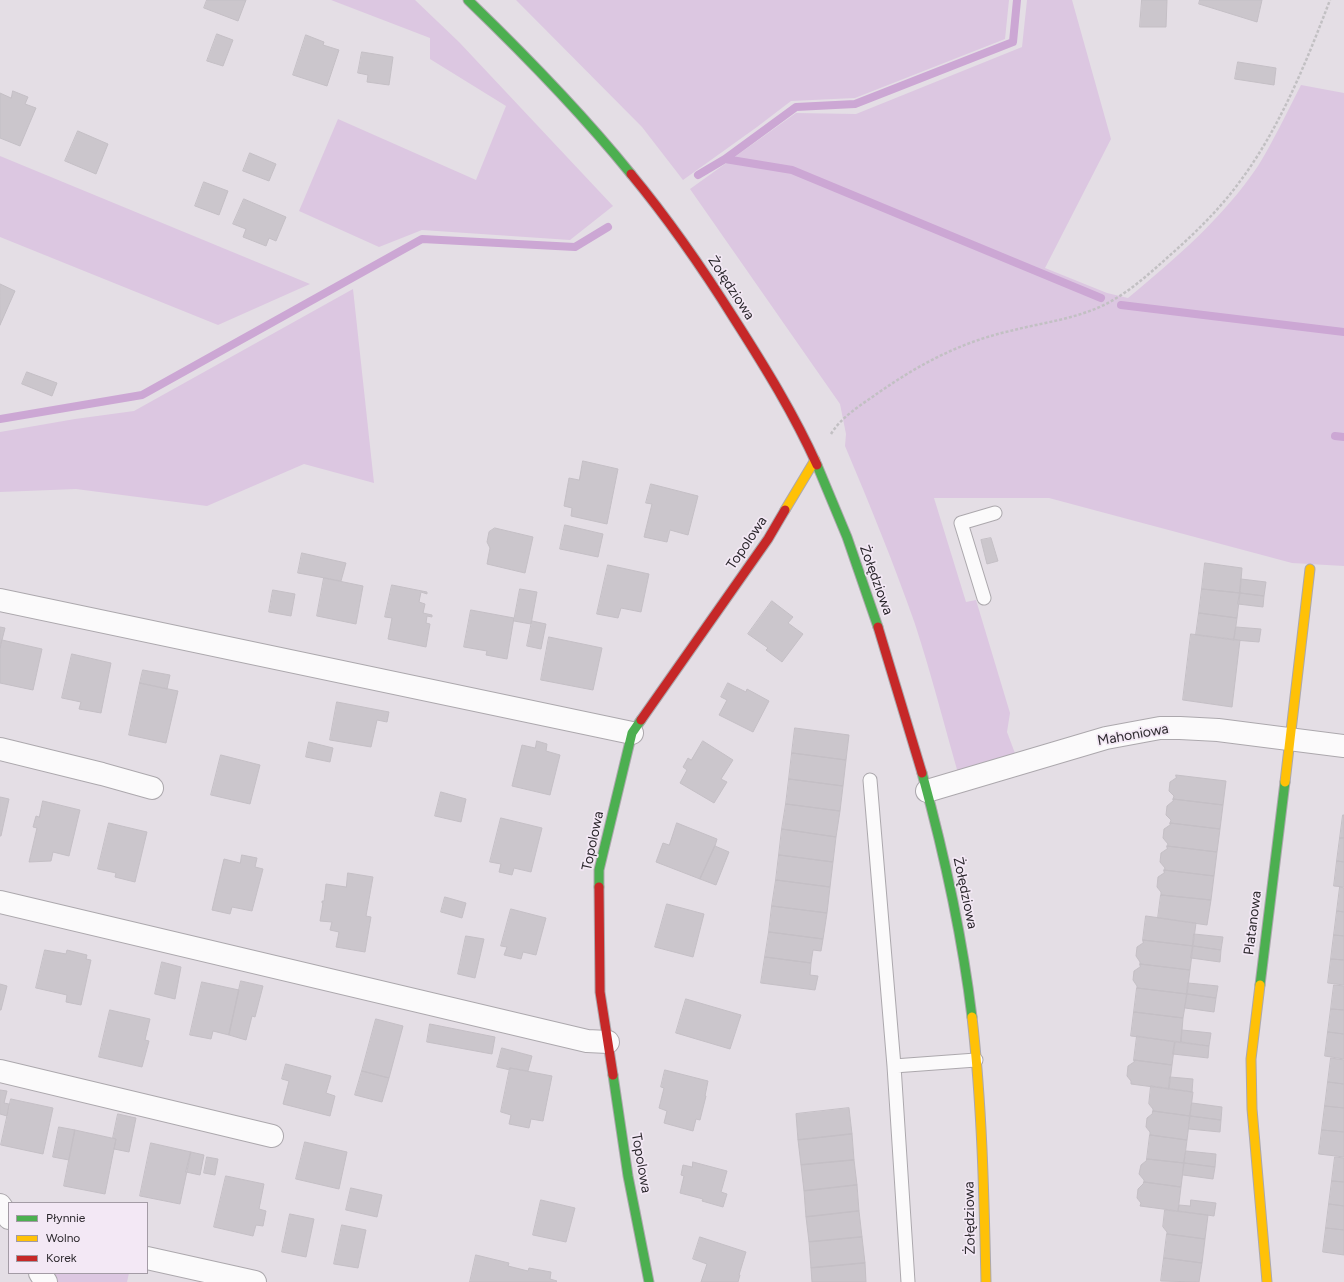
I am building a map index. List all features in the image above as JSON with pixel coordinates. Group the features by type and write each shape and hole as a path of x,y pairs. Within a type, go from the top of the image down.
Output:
{"street":[{"name":"Żołędziowa","path":"468,0 531,62 580,114 630,172 661,211 697,262 759,357 792,414 815,460 842,526 869,602 910,728 927,791 955,908 966,971 982,1127 986,1282"},
{"name":"Topolowa","path":"649,1282 628,1176 600,992 599,870 632,733 768,539 815,460"},
{"name":"Platanowa","path":"1267,1282 1252,1109 1251,1059 1272,878 1291,740 1310,569"},
{"path":"0,600 632,733"},
{"name":"Mahoniowa","path":"927,791 1106,738 1160,728 1218,730 1344,746"},
{"path":"0,749 152,788"},
{"path":"0,902 587,1041 608,1042"},
{"path":"0,1071 272,1136"},
{"path":"0,1205 8,1217"},
{"path":"148,1258 255,1282"}],"lane":[{"path":"984,598 961,523 995,513"},
{"path":"870,780 894,1066 908,1282"},
{"path":"894,1066 976,1060"}],"path":[{"path":"815,460 833,430 848,415 864,402 904,376 932,360 981,338 1072,316 1102,306 1130,289 1180,246 1238,184 1260,152 1287,101 1330,0"}],"shaded area":[{"path":"331,0 415,0 459,42 613,206 570,240 422,230 379,247 299,211 338,119 476,180 506,106 430,59 430,38"},
{"path":"516,0 1009,0 1005,39 855,98 791,101 683,180 642,127"},
{"path":"1027,0 1072,0 1111,139 1045,268 1107,293 1128,298 1181,253 1230,203 1258,166 1301,85 1344,93 1344,566 1292,563 1049,498 934,498 966,602 976,600 1010,713 1007,732 1016,756 958,773 915,624 882,535 845,446 846,434 840,404 690,189 796,113 856,114 1022,47"},
{"path":"0,156 310,284 218,325 0,237"},
{"path":"353,289 374,483 304,464 207,506 76,489 0,492 0,432 75,419 134,411"},
{"path":"51,1274 129,1274 127,1282 56,1282"}],"building":[{"path":"207,0 246,0 238,21 204,8"},
{"path":"1142,0 1167,0 1166,27 1140,27"},
{"path":"1200,0 1262,0 1257,22 1199,4"},
{"path":"217,34 233,40 223,66 207,61"},
{"path":"306,35 324,42 323,45 339,50 327,86 293,75"},
{"path":"362,52 393,57 389,85 367,82 368,75 358,73"},
{"path":"1238,62 1276,68 1274,85 1235,79"},
{"path":"13,91 28,97 25,104 36,108 20,146 0,138 0,93 11,98"},
{"path":"78,131 108,144 96,174 65,161"},
{"path":"250,153 276,164 269,181 243,171"},
{"path":"204,182 228,191 219,215 195,206"},
{"path":"244,199 286,217 276,241 269,238 266,246 243,237 246,229 233,224"},
{"path":"0,284 15,291 0,325"},
{"path":"27,372 57,383 52,396 22,384"},
{"path":"583,461 618,469 607,524 571,516 572,508 564,506 569,478 579,480"},
{"path":"651,484 698,496 688,535 670,530 667,542 644,537 652,504 646,503"},
{"path":"565,525 603,534 598,557 560,549"},
{"path":"495,528 533,537 525,573 487,564 490,548 487,542 489,532"},
{"path":"991,538 998,561 987,564 981,540"},
{"path":"302,553 346,563 341,581 298,573"},
{"path":"1205,563 1242,568 1240,593 1202,589"},
{"path":"608,565 649,574 641,612 621,608 618,618 597,614"},
{"path":"324,578 363,586 356,624 317,616"},
{"path":"1241,579 1266,582 1264,596 1240,593"},
{"path":"392,585 427,592 427,594 421,592 419,602 425,604 423,613 432,615 432,617 427,616 426,623 430,624 426,647 388,639 392,618 385,617"},
{"path":"520,589 537,592 531,624 514,621"},
{"path":"1202,589 1240,593 1237,618 1199,613"},
{"path":"273,590 295,594 291,616 269,612"},
{"path":"1240,593 1264,596 1263,607 1238,604"},
{"path":"772,601 793,617 788,623 803,634 782,662 766,650 768,648 748,634"},
{"path":"471,610 514,618 507,659 486,655 487,651 464,647"},
{"path":"1199,613 1237,618 1234,640 1196,635"},
{"path":"532,621 546,624 541,649 527,646"},
{"path":"0,627 5,628 0,648"},
{"path":"1236,627 1261,629 1259,642 1234,640"},
{"path":"1191,634 1240,640 1232,707 1183,700"},
{"path":"549,637 602,648 593,690 541,680"},
{"path":"2,640 42,649 33,690 0,683 0,650"},
{"path":"72,654 111,663 101,713 79,709 81,702 62,698"},
{"path":"143,670 170,675 167,689 140,683"},
{"path":"140,683 178,691 166,743 129,735"},
{"path":"728,683 746,692 747,689 769,701 753,732 719,715 727,700 721,697"},
{"path":"337,702 389,712 387,722 377,720 371,747 330,740"},
{"path":"795,728 849,735 846,760 792,753"},
{"path":"537,741 547,744 546,751 560,755 550,795 512,786 522,745 535,748"},
{"path":"703,741 733,760 721,779 727,782 714,803 680,783 687,770 683,767 688,758 691,760"},
{"path":"309,742 333,748 330,762 306,757"},
{"path":"792,753 846,760 843,786 789,779"},
{"path":"221,755 260,765 250,804 211,795"},
{"path":"1176,775 1226,781 1223,805 1173,799 1174,796 1169,791 1170,782 1176,778"},
{"path":"789,779 843,786 840,811 786,804"},
{"path":"441,792 466,799 461,822 435,816"},
{"path":"0,797 9,799 1,836 0,836"},
{"path":"1173,799 1223,805 1220,829 1170,823 1171,820 1166,815 1167,806 1173,801"},
{"path":"43,801 80,810 69,856 53,852 51,861 29,862 37,828 33,827 36,816 39,817"},
{"path":"786,804 840,811 836,837 782,829"},
{"path":"1343,815 1344,838 1340,838"},
{"path":"501,818 542,828 531,872 514,868 512,875 499,872 501,864 490,862"},
{"path":"109,823 147,832 135,882 115,877 116,873 98,869"},
{"path":"677,823 717,839 700,879 656,862 663,843 669,845"},
{"path":"1170,823 1220,829 1217,852 1167,846 1168,844 1163,838 1164,829 1170,825"},
{"path":"782,829 836,837 833,862 779,855"},
{"path":"1340,838 1344,838 1344,862 1337,861"},
{"path":"715,846 729,852 716,885 700,879"},
{"path":"1167,846 1217,852 1214,876 1164,870 1165,868 1160,862 1161,853 1167,849"},
{"path":"242,855 257,858 255,867 263,869 252,911 232,907 230,914 212,910 224,859 240,863"},
{"path":"779,855 833,862 830,887 776,880"},
{"path":"1337,861 1344,862 1344,887 1334,886"},
{"path":"1164,870 1214,876 1211,900 1161,895 1161,892 1157,887 1158,877 1164,873"},
{"path":"348,873 373,877 366,916 371,917 365,952 336,947 339,932 330,930 332,922 320,921 322,901 324,901 326,884 346,887"},
{"path":"776,880 830,887 827,913 772,906"},
{"path":"1340,887 1344,888 1344,912 1337,911"},
{"path":"1161,895 1211,900 1207,925 1158,918"},
{"path":"445,897 466,903 462,918 441,912"},
{"path":"667,904 704,914 693,957 655,947"},
{"path":"772,906 827,913 823,939 769,932"},
{"path":"511,909 546,918 536,955 523,952 521,959 504,955 507,947 501,946"},
{"path":"1337,911 1344,912 1344,936 1334,935"},
{"path":"1146,916 1196,923 1193,946 1143,940"},
{"path":"769,932 823,939 821,951 813,950 811,963 765,957"},
{"path":"1194,934 1223,937 1221,950 1193,946"},
{"path":"1334,935 1344,936 1344,960 1331,959"},
{"path":"466,936 484,939 475,978 458,974"},
{"path":"1143,940 1193,946 1190,970 1140,964 1136,956 1137,947 1143,943"},
{"path":"1193,946 1221,950 1220,962 1191,958"},
{"path":"45,950 66,954 67,950 87,955 86,959 91,960 81,1005 66,1002 67,995 36,988"},
{"path":"765,957 811,963 810,975 818,976 815,990 761,983"},
{"path":"1331,959 1344,960 1344,985 1328,983"},
{"path":"162,962 181,967 175,999 155,994"},
{"path":"1140,964 1190,970 1187,994 1137,988 1133,980 1134,971 1140,967"},
{"path":"241,981 263,986 255,1017 252,1016 246,1040 229,1035"},
{"path":"202,982 239,990 229,1035 213,1031 211,1039 190,1035"},
{"path":"1188,983 1218,986 1216,998 1187,994"},
{"path":"0,984 7,986 1,1010 0,1010"},
{"path":"1334,985 1344,986 1344,1010 1331,1009"},
{"path":"1137,988 1187,994 1183,1018 1134,1012"},
{"path":"1187,994 1216,998 1214,1012 1185,1008"},
{"path":"686,999 741,1015 730,1049 676,1033"},
{"path":"1331,1009 1344,1010 1344,1034 1328,1032"},
{"path":"110,1010 150,1019 145,1040 149,1041 142,1067 99,1057"},
{"path":"1134,1012 1183,1018 1181,1042 1131,1036"},
{"path":"376,1019 403,1026 389,1078 362,1071"},
{"path":"430,1024 495,1037 492,1054 427,1042"},
{"path":"1182,1030 1211,1033 1209,1046 1181,1042"},
{"path":"1328,1032 1344,1034 1344,1059 1325,1056"},
{"path":"1137,1036 1175,1042 1172,1065 1134,1060"},
{"path":"1175,1042 1209,1046 1208,1058 1173,1054"},
{"path":"502,1048 532,1056 528,1071 510,1068 510,1070 497,1067"},
{"path":"1331,1058 1344,1060 1344,1084 1328,1082"},
{"path":"1134,1060 1172,1065 1169,1089 1131,1084 1131,1081 1127,1076 1128,1066 1134,1062"},
{"path":"286,1064 331,1076 326,1093 335,1096 330,1116 283,1104 289,1081 282,1079"},
{"path":"510,1068 552,1076 543,1121 531,1119 529,1128 509,1124 511,1115 501,1112"},
{"path":"665,1070 708,1081 700,1120 696,1119 693,1131 664,1123 667,1111 659,1108 664,1088 661,1087"},
{"path":"362,1071 389,1078 382,1102 355,1095"},
{"path":"1170,1077 1193,1079 1192,1092 1169,1089"},
{"path":"1328,1082 1344,1084 1344,1108 1325,1106"},
{"path":"1151,1086 1193,1092 1190,1116 1153,1111 1149,1104"},
{"path":"0,1090 7,1091 4,1103 9,1104 7,1116 0,1114"},
{"path":"11,1099 53,1108 43,1154 1,1145"},
{"path":"1192,1103 1222,1107 1221,1120 1190,1116"},
{"path":"1325,1106 1344,1108 1344,1132 1322,1130"},
{"path":"849,1108 852,1134 798,1140 796,1114"},
{"path":"1153,1111 1190,1116 1187,1140 1150,1135 1150,1132 1146,1127 1147,1118"},
{"path":"118,1114 136,1118 129,1152 114,1149 116,1139 113,1138"},
{"path":"1190,1116 1221,1120 1220,1132 1189,1129"},
{"path":"59,1127 75,1130 69,1160 53,1157"},
{"path":"75,1130 116,1139 105,1194 64,1186"},
{"path":"1322,1130 1344,1132 1344,1157 1319,1154"},
{"path":"852,1134 854,1160 801,1165 798,1140"},
{"path":"1150,1135 1187,1140 1184,1163 1147,1159"},
{"path":"305,1142 347,1152 339,1189 296,1179"},
{"path":"151,1143 191,1152 180,1204 140,1196"},
{"path":"1186,1151 1216,1154 1215,1167 1184,1163"},
{"path":"191,1152 204,1155 200,1175 186,1172"},
{"path":"207,1157 218,1159 215,1175 204,1173"},
{"path":"1335,1157 1344,1158 1344,1182 1332,1181"},
{"path":"1147,1159 1184,1163 1181,1187 1144,1182 1139,1174 1141,1165"},
{"path":"854,1160 857,1185 804,1191 801,1165"},
{"path":"693,1162 727,1171 721,1192 727,1194 723,1207 702,1201 703,1199 680,1193 684,1176 681,1175 683,1165 692,1167"},
{"path":"1184,1163 1215,1167 1213,1179 1183,1175"},
{"path":"226,1176 264,1184 259,1209 266,1211 263,1226 256,1225 253,1236 214,1227"},
{"path":"1332,1181 1344,1182 1344,1206 1329,1204"},
{"path":"1144,1182 1181,1187 1178,1211 1140,1206 1141,1203 1137,1198 1138,1189"},
{"path":"857,1185 859,1211 806,1217 804,1191"},
{"path":"351,1188 382,1195 377,1217 346,1210"},
{"path":"541,1200 575,1208 566,1242 533,1235"},
{"path":"1191,1200 1216,1203 1214,1216 1178,1211 1179,1205 1190,1206"},
{"path":"1329,1204 1344,1206 1344,1230 1326,1228"},
{"path":"1165,1210 1208,1215 1205,1239 1167,1234 1163,1227"},
{"path":"859,1211 862,1237 809,1242 806,1217"},
{"path":"290,1214 314,1219 306,1257 282,1252"},
{"path":"342,1225 366,1230 358,1268 334,1264"},
{"path":"1326,1228 1344,1230 1344,1255 1323,1252"},
{"path":"1167,1234 1205,1239 1202,1263 1164,1258"},
{"path":"700,1237 746,1252 738,1282 701,1282 707,1264 693,1259"},
{"path":"862,1237 865,1263 811,1268 809,1242"},
{"path":"476,1255 509,1263 508,1266 528,1271 529,1268 551,1272 550,1279 557,1281 470,1282"},
{"path":"1164,1258 1202,1263 1199,1282 1161,1281"},
{"path":"865,1263 866,1282 812,1282 811,1268"}],"waterway":[{"path":"725,159 796,107 855,104 1013,42 1017,0"},
{"path":"698,175 725,159 792,170 1101,298"},
{"path":"0,419 142,395 422,239 575,247 608,227"},
{"path":"1121,305 1344,332"},
{"path":"1335,436 1344,437"}],"traffic: fast":[{"path":"468,0 552,84 631,174"},
{"path":"817,465 847,537 878,627"},
{"path":"599,887 599,870 632,733 641,720"},
{"path":"922,773 952,894 972,1017"},
{"path":"1260,985 1285,782"},
{"path":"613,1075 628,1176 649,1282"}],"traffic: slow":[{"path":"785,510 815,460"},
{"path":"1285,782 1310,569"},
{"path":"1260,985 1251,1059 1252,1109 1267,1282"},
{"path":"972,1017 980,1116 986,1282"}],"traffic: jam":[{"path":"631,174 672,227 723,301 779,391 799,427 817,465"},
{"path":"641,720 768,539 785,510"},
{"path":"878,627 922,773"},
{"path":"599,887 600,992 613,1075"}]}
